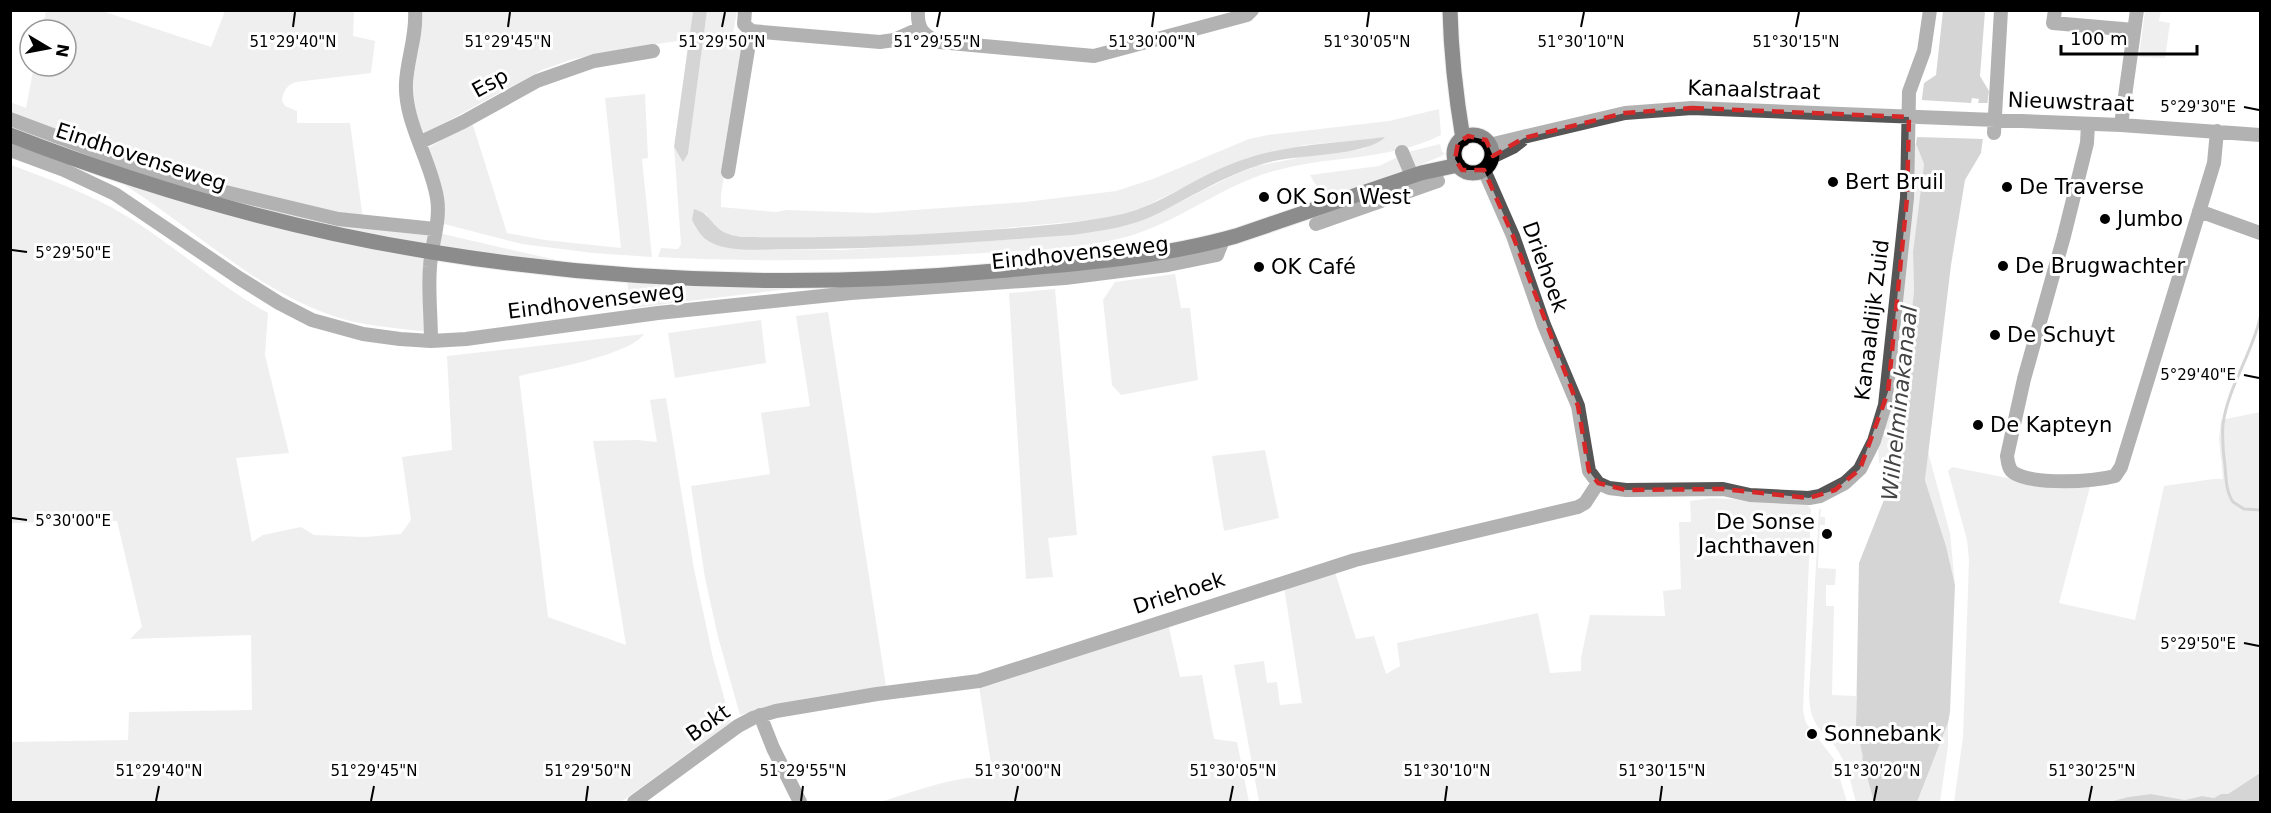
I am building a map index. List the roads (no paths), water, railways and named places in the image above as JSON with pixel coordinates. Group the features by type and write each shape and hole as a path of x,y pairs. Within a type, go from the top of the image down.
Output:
{"main road":[{"path":"1450,10 1451,50 1458,102 1458,121 1468,137"},
{"name":"Eindhovenseweg","path":"10,135 79,161 191,197 318,229 432,252 534,266 750,280 903,278 1052,266 1172,251 1223,240 1388,191 1434,163 1456,159"},
{"path":"1468,137 1485,140 1485,161 1468,172 1456,159 1458,142 1468,137"}],"street":[{"path":"415,10 416,25 406,83 409,111 421,142 437,199 429,268 431,341"},
{"path":"745,10 744,24 751,31 880,42 894,40 920,29"},
{"path":"918,10 917,23 920,29 927,37 939,42 1094,56 1247,15 1252,10"},
{"name":"Kanaaldijk Zuid","path":"1598,483 1610,488 1626,490 1723,489 1750,495 1815,497 1835,490 1860,469 1873,442 1885,405 1914,117 1909,92 1924,51 1930,10"},
{"path":"1992,125 2001,10"},
{"path":"2055,10 2053,23 2134,30"},
{"path":"2121,125 2137,10"},
{"path":"728,172 751,31"},
{"name":"Esp","path":"421,142 463,122 537,81 594,62 653,51"},
{"name":"Kanaalstraat","path":"1485,161 1510,139 1524,138 1625,113 1667,109 1692,108 1914,117 1992,125"},
{"name":"Eindhovenseweg","path":"10,119 133,165 217,190 338,219 435,229"},
{"path":"2088,124 2087,143 2064,236 2031,349 2007,456 2009,467 2014,473 2057,482 2101,480 2115,476 2121,467 2214,163 2217,131"},
{"name":"Nieuwstraat","path":"1992,125 2121,125 2260,135"},
{"name":"Eindhovenseweg","path":"10,150 64,170 115,194 238,278 312,320 363,334 400,339 431,341 466,339 583,322 792,299 1017,282 1168,265 1217,255 1223,240"},
{"path":"1402,152 1417,175"},
{"name":"Driehoek","path":"760,716 776,711 861,697 988,679 1355,560 1578,507 1585,503 1598,483 1589,471 1578,406 1544,325 1513,236 1497,201 1490,196 1485,161"},
{"name":"Eindhovenseweg","path":"1316,224 1388,191 1438,181"},
{"path":"2199,211 2260,233"},
{"name":"Bokt","path":"634,802 738,726 760,716 800,802"}],"waterway":[{"path":"2260,318 2252,345 2230,397 2223,424 2226,480 2231,498 2244,509 2260,510"}],"place":[{"name":"Bert Bruil","path":"1833,182"},
{"name":"De Traverse","path":"2007,187"},
{"name":"OK Son West","path":"1264,197"},
{"name":"Jumbo","path":"2105,219"},
{"name":"De Brugwachter","path":"2003,266"},
{"name":"OK Café","path":"1259,267"},
{"name":"De Schuyt","path":"1995,335"},
{"name":"De Kapteyn","path":"1978,425"},
{"name":"De Sonse Jachthaven","path":"1827,534"},
{"name":"Sonnebank","path":"1812,734"}],"water label":[{"name":"Wilhelminakanaal","path":"1899,403"}]}
